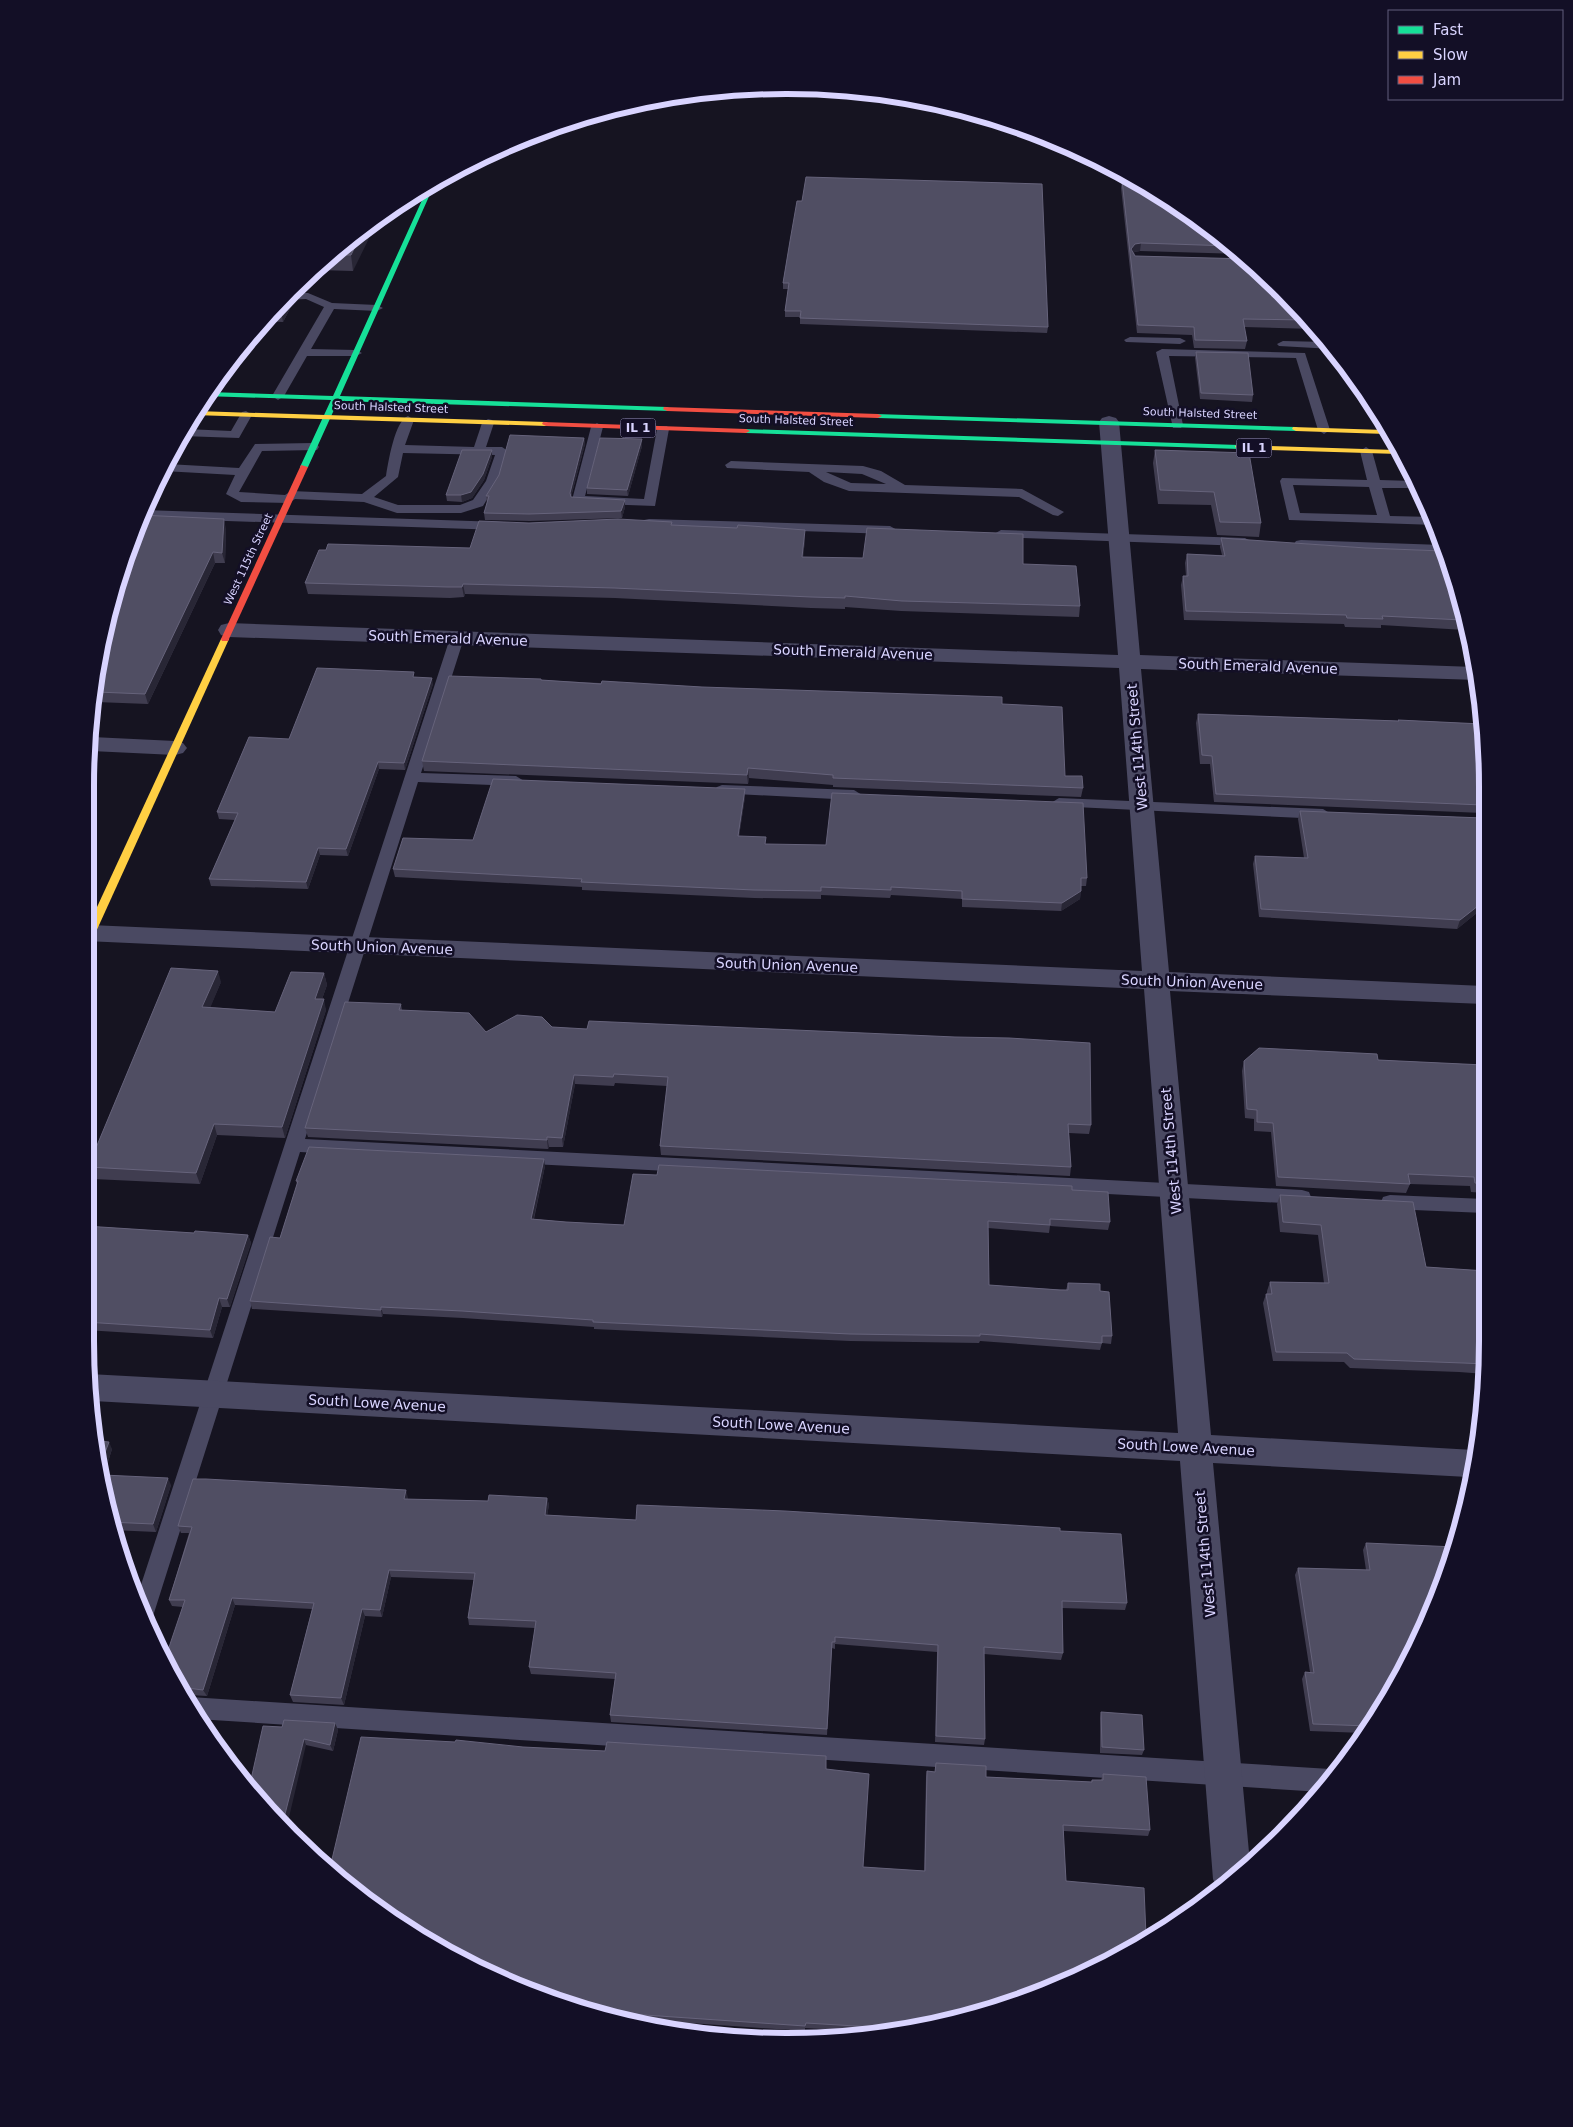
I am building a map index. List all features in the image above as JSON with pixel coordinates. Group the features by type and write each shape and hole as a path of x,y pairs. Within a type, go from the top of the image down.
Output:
{"main road":[{"name":"West 115th Street","path":"94,925 428,194"},
{"name":"South Halsted Street","path":"216,394 1110,433 1366,452 1393,452"},
{"name":"South Halsted Street","path":"203,413 663,429 1110,433 1177,425 1381,432"}],"street":[{"name":"West 114th Street","path":"1110,433 1231,1871"},
{"name":"South Emerald Avenue","path":"229,630 1470,674"},
{"path":"95,744 176,748"},
{"name":"South Union Avenue","path":"94,940 358,946 1479,995"},
{"name":"South Lowe Avenue","path":"95,1388 1468,1463"}],"lane":[{"path":"298,297 308,296 330,306 376,308"},
{"path":"278,396 330,306"},
{"path":"1130,340 1320,346"},
{"path":"304,352 356,353"},
{"path":"1177,425 1162,352 1301,355 1324,430"},
{"path":"235,435 246,415"},
{"path":"366,498 392,477 397,449 408,420"},
{"path":"479,451 488,423"},
{"path":"597,427 578,500 650,503 663,429"},
{"path":"191,433 235,435 259,447 313,447"},
{"path":"259,447 254,452 233,492 236,497 366,498 397,510 462,509 478,503 492,482 502,450 397,449"},
{"path":"1366,452 1384,519"},
{"path":"730,465 863,470 877,474 903,490"},
{"path":"171,468 244,472"},
{"path":"813,469 828,478 850,487 1022,493 1058,512"},
{"path":"1410,484 1286,480 1294,517 1427,521"},
{"path":"149,514 511,527"},
{"path":"637,523 666,522 901,530"},
{"path":"989,533 1258,542"},
{"path":"1287,544 1437,549"},
{"path":"146,1605 457,638"},
{"path":"412,777 530,782"},
{"path":"708,789 866,795"},
{"path":"1044,802 1336,814"},
{"path":"294,1145 1320,1198"},
{"path":"1368,1200 1479,1206"},
{"path":"200,1709 1321,1780"}],"building":[{"path":"806,177 1042,184 1048,327 800,318 801,311 785,311 789,283 783,283 797,201 802,201"},
{"path":"1122,181 1171,210 1218,246 1141,243 1135,244 1131,249 1135,256 1234,259 1276,297 1297,320 1243,319 1247,341 1195,340 1194,327 1138,325"},
{"path":"356,244 351,255 343,255"},
{"path":"1196,352 1248,353 1253,395 1201,393"},
{"path":"510,435 584,438 570,493 571,497 625,500 621,511 529,514 484,513 489,496 486,496 499,475"},
{"path":"600,438 642,439 627,490 587,488"},
{"path":"462,450 492,450 483,474 471,492 461,495 446,495"},
{"path":"1155,450 1249,453 1261,523 1220,522 1214,492 1160,490"},
{"path":"149,515 224,519 222,553 213,552 145,694 101,692 117,607 146,521"},
{"path":"618,519 672,522 671,525 737,528 738,525 805,530 802,557 863,558 867,528 1023,534 1023,564 1076,566 1080,606 902,601 845,596 845,598 811,597 614,588 463,584 462,587 448,587 305,583 319,550 326,550 328,544 470,548 479,521 529,523"},
{"path":"1221,538 1437,551 1459,620 1382,616 1383,619 1347,618 1346,615 1186,611 1183,576 1188,576 1187,554 1225,556"},
{"path":"317,668 414,672 413,677 432,678 404,763 378,762 346,849 318,848 306,882 209,879 238,813 217,812 249,737 289,739"},
{"path":"449,676 541,679 601,684 602,681 702,687 1002,697 1002,704 1062,707 1065,776 1082,776 1083,788 833,778 833,775 748,768 747,775 422,761"},
{"path":"1198,714 1476,724 1479,805 1216,794 1212,756 1202,755"},
{"path":"493,779 745,789 738,836 766,837 765,844 826,845 832,793 1083,803 1087,878 1081,878 1081,891 1062,903 962,899 962,891 891,887 891,890 821,887 821,891 754,890 581,882 582,879 393,869 403,838 473,840"},
{"path":"1300,811 1479,818 1479,905 1460,920 1261,909 1255,856 1308,858"},
{"path":"171,968 218,971 202,1007 275,1012 291,972 324,973 315,999 324,999 282,1127 214,1124 196,1173 94,1167 94,1153"},
{"path":"345,1002 401,1004 399,1010 469,1013 486,1032 517,1015 542,1017 552,1027 587,1029 589,1021 1090,1043 1091,1125 1068,1124 1071,1167 660,1146 668,1077 614,1074 613,1077 574,1075 562,1138 547,1137 547,1140 305,1128"},
{"path":"1259,1048 1377,1054 1378,1060 1479,1065 1479,1183 1475,1183 1474,1177 1408,1174 1410,1184 1278,1177 1273,1123 1257,1122 1257,1110 1247,1109 1244,1061"},
{"path":"309,1147 544,1159 531,1219 566,1222 624,1225 633,1174 657,1175 659,1165 1072,1186 1072,1190 1108,1192 1110,1222 1050,1219 1050,1225 988,1221 989,1285 1068,1290 1068,1283 1100,1284 1100,1291 1109,1292 1112,1336 1102,1336 1102,1343 980,1334 980,1336 850,1334 593,1322 593,1320 462,1311 381,1307 381,1310 250,1301 270,1237 280,1238 298,1181 296,1181"},
{"path":"1280,1195 1413,1202 1426,1267 1479,1271 1478,1364 1354,1359 1347,1353 1276,1352 1266,1294 1272,1294 1270,1282 1329,1283 1321,1225 1283,1222"},
{"path":"94,1227 248,1235 227,1299 219,1298 210,1330 94,1323"},
{"path":"102,1441 109,1442 104,1456"},
{"path":"107,1475 168,1478 153,1524 118,1522"},
{"path":"193,1479 206,1479 406,1490 404,1499 488,1501 489,1495 547,1498 545,1515 636,1520 637,1505 785,1511 1060,1528 1060,1531 1121,1534 1127,1603 1062,1601 1063,1653 984,1647 985,1739 936,1736 938,1645 835,1637 835,1642 832,1642 827,1729 610,1715 616,1673 529,1667 536,1621 468,1618 475,1573 389,1570 380,1610 362,1609 341,1698 290,1695 314,1603 232,1598 203,1690 188,1688 168,1652 185,1600 169,1600 192,1527 178,1526"},
{"path":"1366,1543 1447,1547 1427,1606 1408,1647 1362,1726 1313,1724 1305,1672 1314,1673 1298,1568 1370,1570"},
{"path":"1101,1712 1142,1715 1144,1750 1102,1747"},
{"path":"284,1720 335,1723 330,1745 304,1739 284,1817 251,1779 263,1726 282,1727"},
{"path":"361,1737 455,1742 456,1740 523,1747 605,1751 607,1742 826,1756 826,1769 869,1774 863,1867 925,1871 927,1771 935,1772 936,1763 986,1766 986,1777 1092,1782 1092,1780 1103,1780 1103,1774 1146,1777 1150,1830 1063,1825 1066,1881 1144,1888 1146,1932 1093,1962 1052,1981 966,2010 922,2020 875,2027 806,2023 805,2026 622,2013 607,2010 521,1981 480,1962 402,1917 331,1862"}],"traffic: fast":[{"path":"304,467 428,194"},
{"path":"216,394 667,409"},
{"path":"878,416 1296,429"},
{"path":"746,431 1239,447"}],"traffic: slow":[{"path":"203,413 546,424"},
{"path":"1296,429 1381,432"},
{"path":"1239,447 1393,452"},
{"path":"94,925 225,639"}],"traffic: jam":[{"path":"667,409 878,416"},
{"path":"546,424 746,431"},
{"path":"225,639 304,467"}]}
